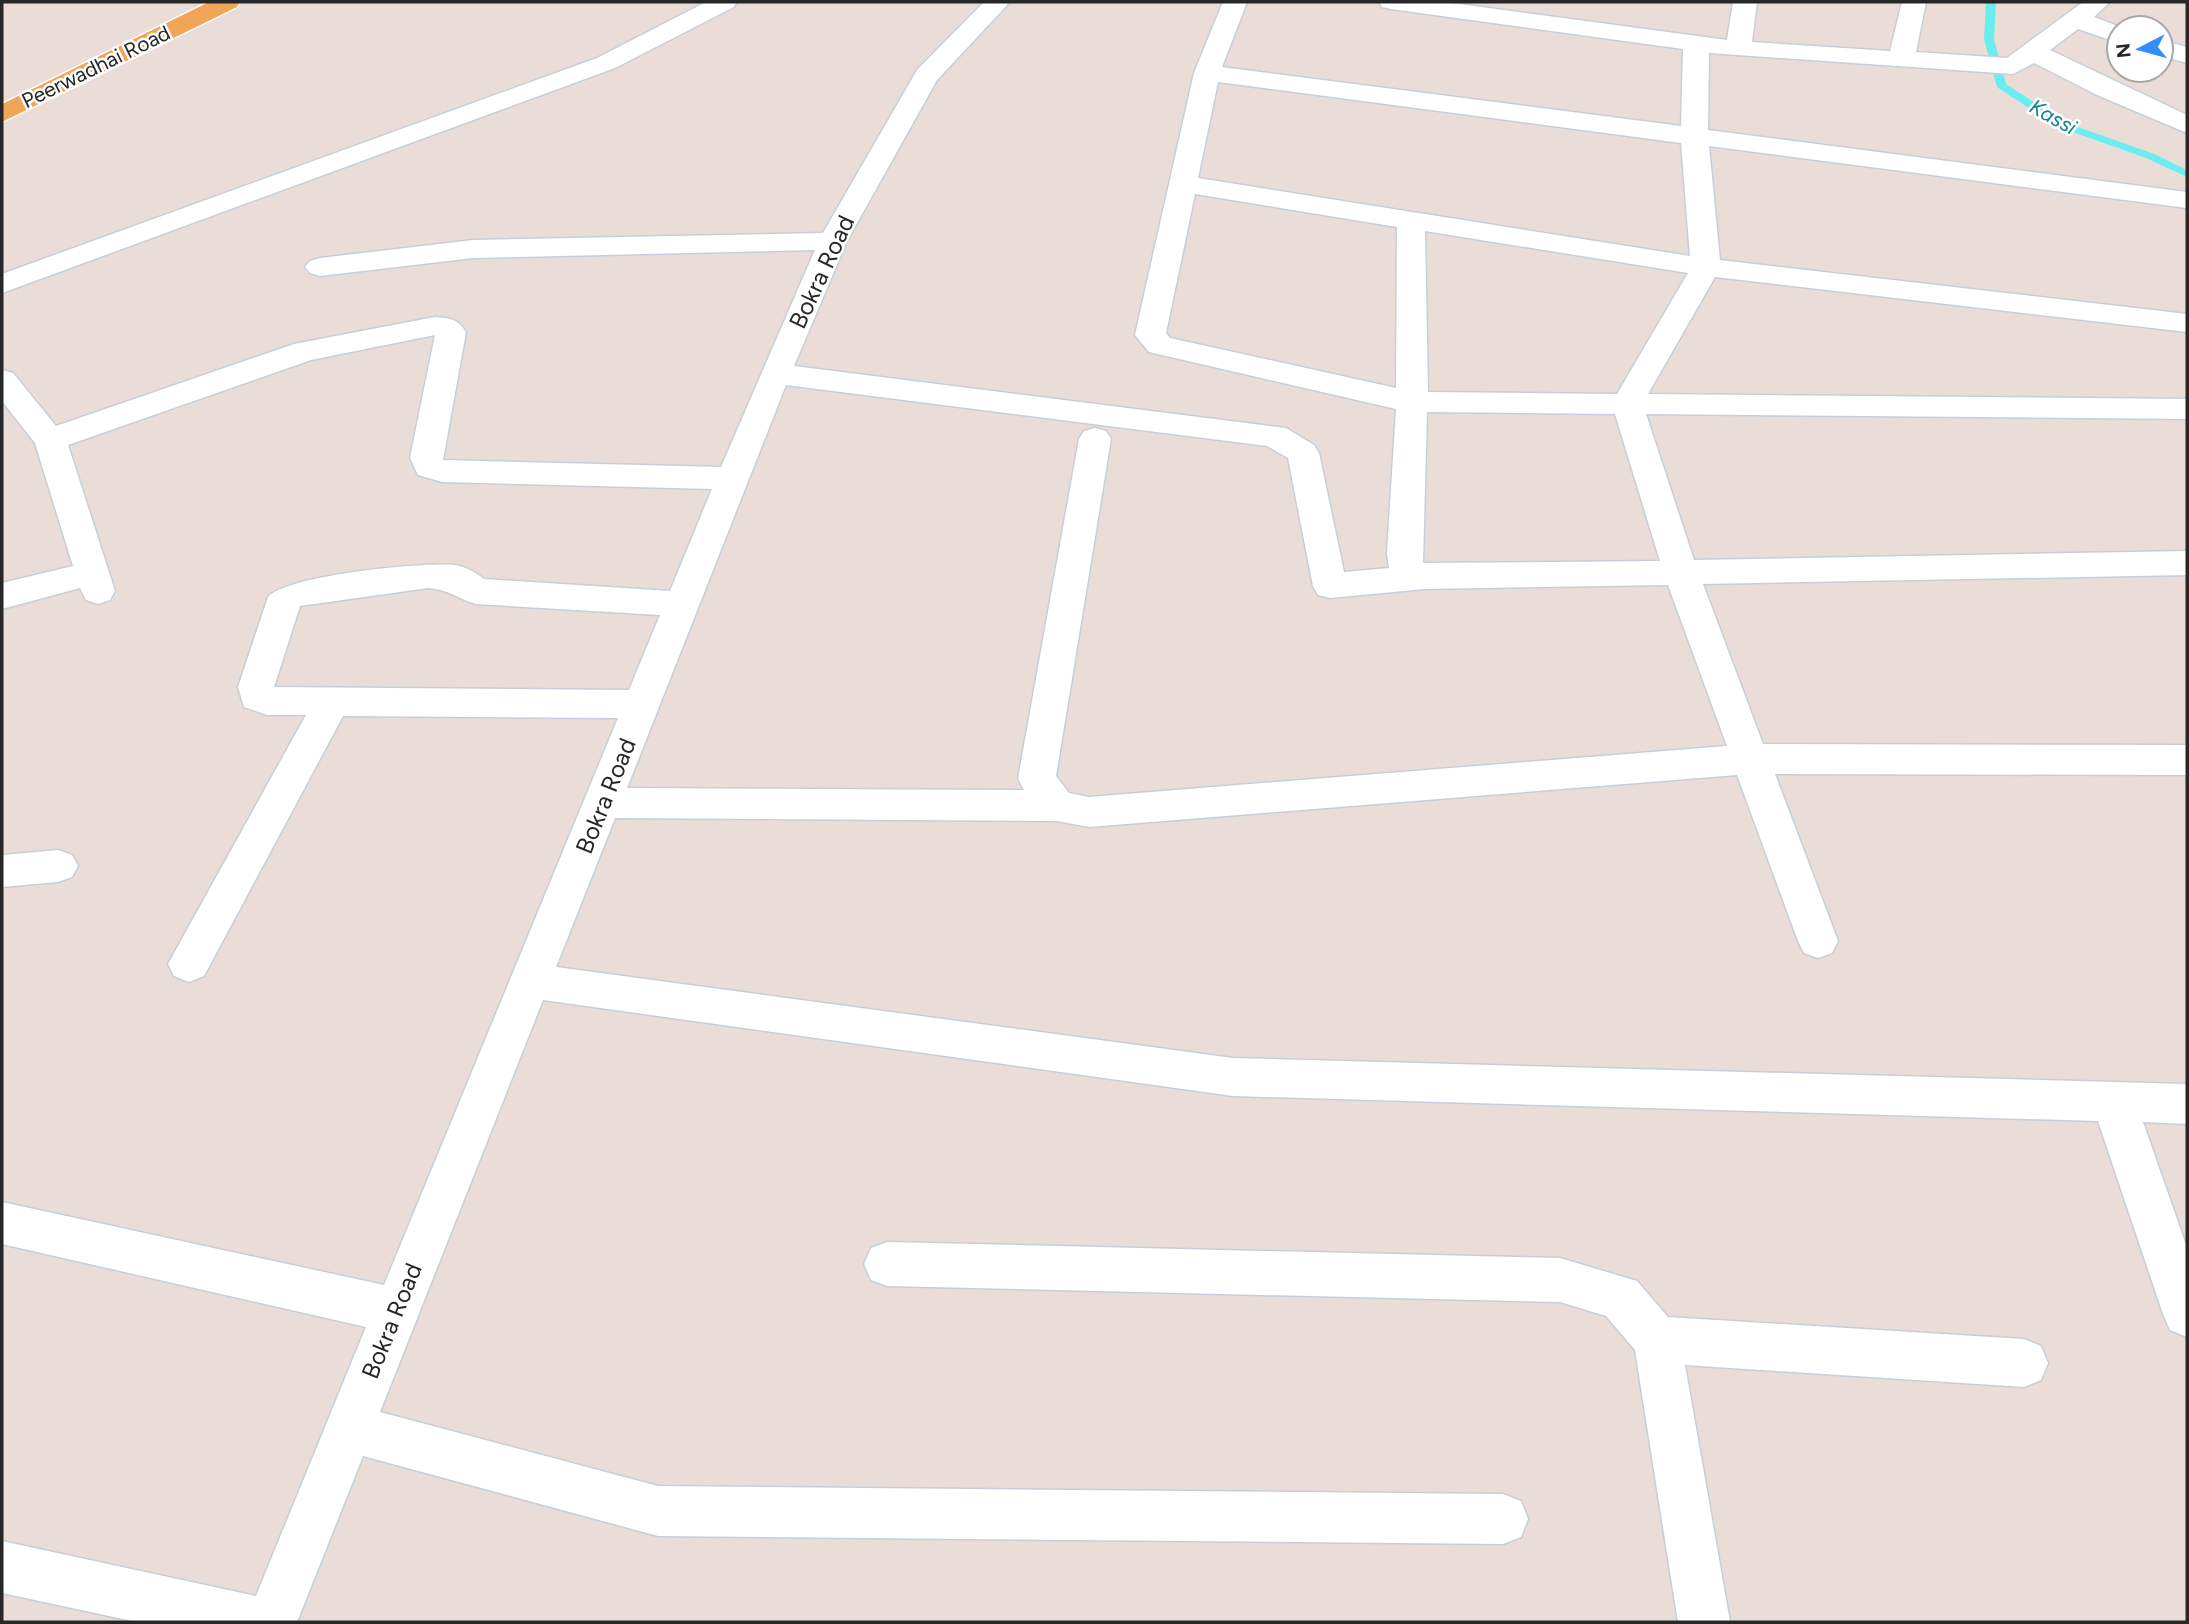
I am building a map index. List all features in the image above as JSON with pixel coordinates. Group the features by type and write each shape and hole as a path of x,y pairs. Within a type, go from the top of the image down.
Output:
{"main road":[{"path":"2,89 179,2"},
{"name":"Peerwadhai Road","path":"2,114 228,2"}],"street":[{"path":"2,284 606,63 725,2"},
{"name":"Bokra Road","path":"271,1622 775,374 833,241 926,76 998,2"},
{"path":"1236,2 1207,73 1181,184 1150,335 1160,345 1412,402 2187,409"},
{"path":"1391,2 1517,10 1738,49 2012,66 2098,2"},
{"path":"1738,49 1745,2"},
{"path":"1901,60 1914,2"},
{"path":"2075,19 2105,30"},
{"path":"1696,43 1694,136 1706,267 1627,403 1681,573 1818,941"},
{"path":"2033,51 2106,89 2187,125"},
{"path":"1207,73 2187,200"},
{"path":"1181,184 1706,267 2187,323"},
{"path":"1412,220 1412,402 1404,553 1406,570 1424,577"},
{"path":"320,267 473,249 833,241"},
{"path":"50,440 305,351 435,326 447,327 452,332 426,458 430,467 442,471 734,478"},
{"path":"775,374 1275,436 1303,453 1330,586 1424,577 2187,563"},
{"path":"2,380 50,440 95,582 2,596"},
{"path":"1057,806 1037,779 1095,439"},
{"path":"643,704 267,701 257,697 256,687 280,606 288,597 428,576 458,578 476,591 683,604"},
{"path":"189,964 331,703"},
{"path":"602,803 1057,806 1089,812 1751,760 2187,760"},
{"path":"2,871 58,866"},
{"path":"531,981 1233,1077 2187,1104"},
{"path":"2113,1100 2187,1314"},
{"path":"2,1223 396,1311"},
{"path":"887,1264 1560,1280 1620,1297 1657,1340 1704,1622"},
{"path":"1657,1340 2024,1363"},
{"path":"349,1428 658,1511 1503,1518"},
{"path":"2,1567 255,1622"}],"waterway":[{"name":"Kassi","path":"1991,2 1989,39 2001,85 2060,124 2150,156 2187,174"}]}
